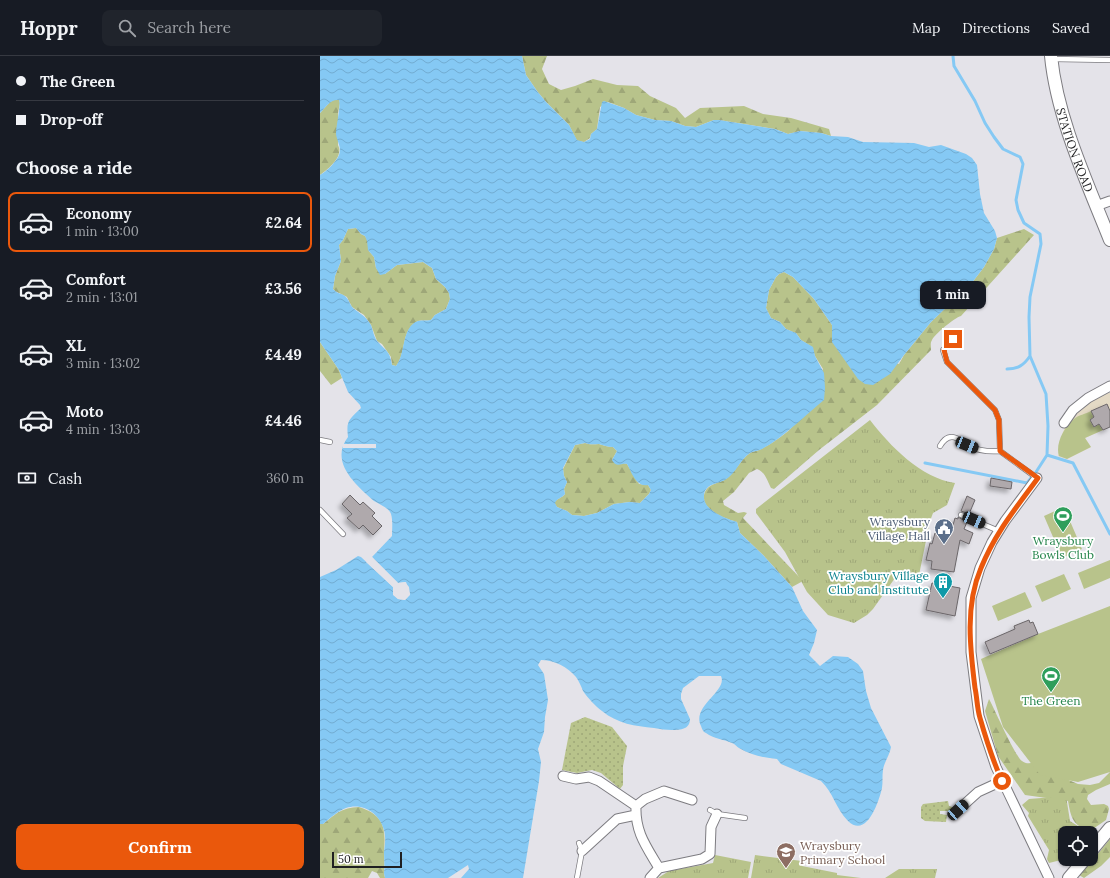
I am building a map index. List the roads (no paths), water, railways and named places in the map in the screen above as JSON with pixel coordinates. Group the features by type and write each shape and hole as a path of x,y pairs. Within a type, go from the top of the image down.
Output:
{"street":[{"name":"STATION ROAD","path":"1051,58 1052,73 1062,117 1110,240"},
{"path":"1096,206 1110,201"},
{"path":"1064,423 1073,410 1088,398 1110,386"},
{"path":"1038,478 1005,521 992,542 980,568 971,598 970,652 979,716 996,767 1048,878"},
{"path":"563,776 572,782 590,777 599,781 636,810"},
{"path":"958,810 978,792 1002,781"},
{"path":"581,847 617,818 636,810 645,798 664,791 692,800"},
{"path":"636,810 636,820 642,839 659,868"},
{"path":"650,878 659,868 702,859 710,854 713,812"},
{"path":"1098,843 1110,828"},
{"path":"1069,878 1079,866"}],"lane":[{"path":"1051,58 1110,60"},
{"path":"953,339 944,350 947,362 995,410 999,420 1000,451"},
{"path":"940,446 945,439 950,436 955,437 967,445 979,450 988,452 1000,451 1038,478"},
{"path":"320,440 330,442"},
{"path":"320,510 343,534"},
{"path":"961,515 999,531"},
{"path":"713,812 745,818"},
{"path":"577,878 581,847"}],"water":[{"path":"320,56 522,56 526,75 537,91 569,125 577,140 584,142 590,139 591,134 597,129 602,102 604,101 624,108 636,115 655,120 671,121 685,126 696,127 714,120 719,120 775,129 788,134 800,131 848,137 863,142 914,143 929,147 941,145 966,154 972,158 977,165 980,194 984,213 995,231 997,238 994,249 984,267 971,284 931,322 890,374 873,385 865,384 858,379 832,342 832,325 814,299 793,277 784,272 776,277 769,290 766,308 771,318 780,322 786,329 796,333 801,340 813,347 815,356 824,373 824,400 779,438 762,449 752,452 743,459 729,477 711,485 704,493 705,503 708,507 717,514 737,522 740,533 763,555 792,587 803,611 817,630 809,655 820,666 833,656 848,657 858,664 863,671 866,691 871,708 891,747 884,767 882,788 878,801 871,816 866,822 861,825 855,825 848,821 840,811 829,790 821,781 781,764 777,759 753,754 739,748 733,743 712,737 704,732 699,719 701,712 722,682 721,676 699,676 683,688 681,699 690,722 687,727 682,729 665,730 633,725 614,719 592,702 583,691 576,677 569,670 556,663 541,660 538,665 544,674 548,700 544,732 538,749 541,762 539,781 523,878 461,878 469,869 468,865 448,878 385,878 385,833 382,824 375,814 364,808 346,808 323,824 320,824 320,577 336,570 358,556 361,557 393,587 393,594 398,599 405,600 410,594 406,582 398,583 372,557 392,536 392,516 384,506 374,501 360,488 347,472 343,464 343,446 348,437 348,424 351,418 361,408 348,392 339,370 320,342 320,175 334,163 340,152 336,134 339,100 331,102 320,113","holes":["356,228 365,236 368,250 374,257 376,268 380,275 385,274 397,265 423,262 432,268 436,279 449,293 450,299 446,309 435,315 431,320 418,321 409,329 396,366 392,365 389,354 377,340 367,319 353,308 346,297 333,289 335,276 341,261 339,245 348,229","585,443 613,447 617,451 612,460 615,464 627,464 637,482 648,485 651,490 649,494 640,503 630,502 614,504 597,513 584,516 572,515 557,507 555,503 565,494 564,489 567,482 564,476 563,468 575,445"]}],"waterway":[{"path":"953,56 954,66 994,137 1003,149 1020,157 1023,164 1016,200 1018,210 1024,223 1040,234 1041,244 1030,297 1030,356 1046,394 1048,426 1047,455 1036,472"},
{"path":"1007,369 1020,366 1030,356"},
{"path":"1047,455 1073,463 1110,534"},
{"path":"925,463 1027,483 1031,478"}],"place":[{"name":"Wraysbury Bowls Club","path":"1063,533"},
{"name":"Wraysbury Village Hall","path":"944,545"},
{"name":"Wraysbury Village Club and Institute","path":"943,599"},
{"name":"The Green","path":"1051,693"},
{"name":"Wraysbury Primary School","path":"786,869"}]}
